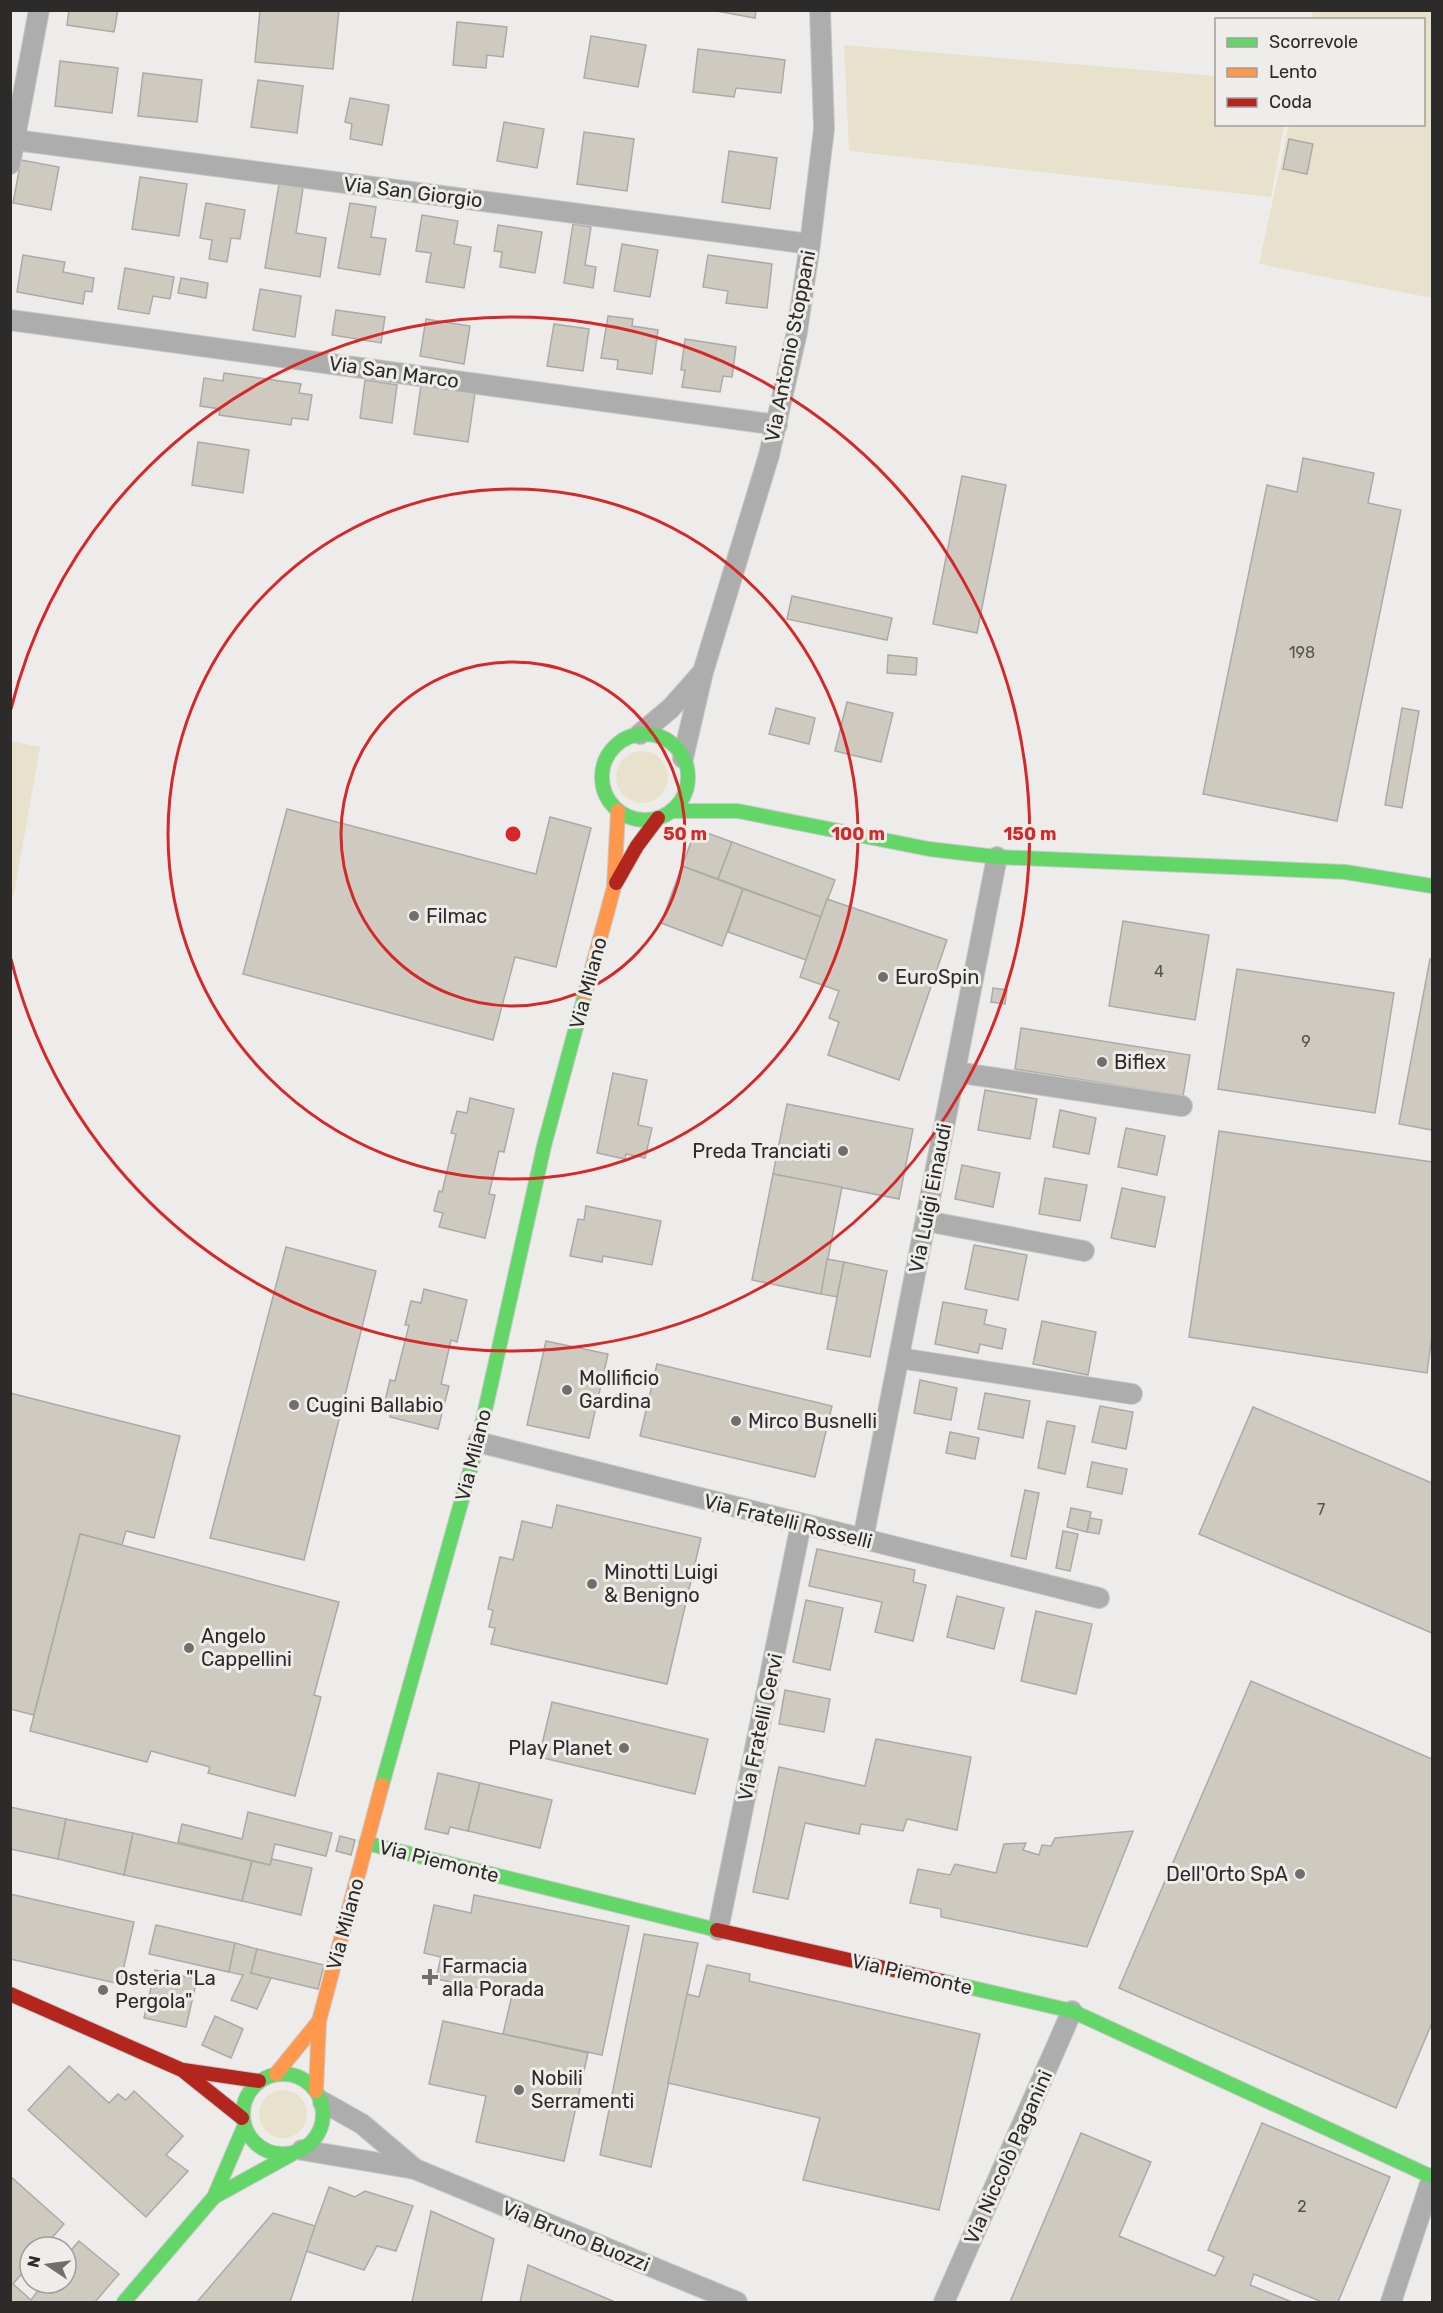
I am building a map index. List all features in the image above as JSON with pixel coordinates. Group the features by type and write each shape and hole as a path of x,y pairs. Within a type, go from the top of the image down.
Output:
{"street":[{"path":"10,164 39,10"},
{"name":"Via Antonio Stoppani","path":"685,764 703,672 777,425 796,332 810,244 824,129 820,10"},
{"name":"Via San Giorgio","path":"15,140 810,244"},
{"name":"Via San Marco","path":"10,320 777,425"},
{"name":"Via Antonio Stoppani","path":"640,734 671,708 703,672"},
{"path":"685,764 686,792 671,811 658,818 644,820 630,818 618,811 608,800 603,787 602,772 606,759 614,747 626,738 640,734 665,739 675,747 685,764 702,784"},
{"path":"716,796 738,812"},
{"name":"Via Milano","path":"320,2097 319,2021 366,1843 478,1442 544,1146 614,887 618,811"},
{"path":"671,811 738,812 929,849 997,857 1345,872 1432,886"},
{"name":"Via Milano","path":"614,887 637,846 658,818"},
{"name":"Via Luigi Einaudi","path":"863,1539 997,857"},
{"path":"955,1072 1182,1107"},
{"path":"926,1221 1084,1251"},
{"path":"899,1358 1132,1394"},
{"name":"Via Fratelli Rosselli","path":"478,1442 1099,1598"},
{"name":"Via Fratelli Cervi","path":"718,1930 801,1524"},
{"name":"Via Piemonte","path":"366,1843 718,1930 1072,2010 1432,2178"},
{"path":"10,1994 182,2070 259,2081"},
{"name":"Via Niccolò Paganini","path":"944,2302 1072,2010"},
{"name":"Via Milano","path":"276,2074 319,2021"},
{"path":"182,2070 243,2122 250,2138 258,2147 280,2155 297,2152"},
{"path":"124,2302 214,2197 243,2122 246,2098 259,2081 276,2074 299,2076 320,2097 323,2115 321,2129 313,2141 214,2197"},
{"name":"Via Bruno Buozzi","path":"320,2097 362,2124 415,2169"},
{"name":"Via Bruno Buozzi","path":"297,2152 415,2169 737,2302"},
{"path":"1391,2302 1432,2178"}],"shaded area":[{"path":"1313,11 1432,11 1432,298 1259,264 1289,126 1425,126 1425,18 1311,18"},
{"path":"844,45 1215,76 1215,126 1284,126 1271,197 849,151"},
{"path":"11,741 40,747 14,895 10,895"},
{"path":"642,751 652,753 660,759 666,767 668,777 666,787 660,795 652,801 642,803 632,801 624,795 618,787 616,777 618,767 624,759 632,753"},
{"path":"278,2090 288,2090 300,2097 307,2109 307,2119 300,2131 288,2138 278,2138 263,2127 259,2119 259,2109 270,2094"}],"building":[{"path":"69,10 118,10 114,32 67,25"},
{"path":"260,10 339,10 333,69 255,62"},
{"path":"711,10 756,10 755,18"},
{"path":"457,22 507,27 503,57 487,55 486,68 453,65"},
{"path":"591,36 646,45 638,87 584,78"},
{"path":"698,49 785,60 781,93 736,88 734,97 693,92"},
{"path":"60,61 118,68 112,113 55,106"},
{"path":"143,73 202,80 197,122 138,116"},
{"path":"258,80 303,86 297,133 251,127"},
{"path":"350,98 389,105 382,145 350,139 352,124 345,122"},
{"path":"504,122 544,129 537,168 497,161"},
{"path":"584,132 634,139 627,191 577,184"},
{"path":"1289,139 1313,144 1307,174 1283,169"},
{"path":"729,151 777,158 770,209 722,202"},
{"path":"21,160 59,167 51,210 13,203"},
{"path":"140,177 187,184 179,236 132,229"},
{"path":"279,184 303,188 296,233 326,238 320,277 265,268"},
{"path":"206,203 245,210 240,239 231,238 227,262 209,259 212,240 200,238"},
{"path":"350,203 376,207 371,237 386,239 380,275 338,268"},
{"path":"422,215 458,221 454,244 471,247 464,288 426,282 431,253 416,251"},
{"path":"573,224 591,227 585,265 596,267 593,288 564,283"},
{"path":"498,225 542,232 535,273 500,267 502,252 494,251"},
{"path":"622,244 658,250 650,297 614,291"},
{"path":"23,255 65,262 63,272 94,278 92,292 85,291 83,304 17,292"},
{"path":"708,255 772,264 767,308 726,303 728,291 703,287"},
{"path":"125,268 174,277 170,299 153,296 149,314 118,309"},
{"path":"181,278 208,283 206,298 178,293"},
{"path":"260,289 301,296 295,337 253,330"},
{"path":"336,310 385,317 381,343 332,335"},
{"path":"608,316 633,319 632,326 658,330 652,374 617,369 618,360 601,358"},
{"path":"426,319 470,326 464,364 420,356"},
{"path":"554,324 589,329 583,371 547,366"},
{"path":"685,339 736,347 732,377 723,376 720,392 682,387 685,370 681,370"},
{"path":"224,373 301,384 299,393 312,395 308,420 292,418 291,425 219,415 220,409 200,406 204,378 223,381"},
{"path":"365,380 397,385 392,423 360,418"},
{"path":"421,385 475,393 468,442 414,434"},
{"path":"198,442 249,450 243,493 192,485"},
{"path":"1303,458 1374,473 1368,503 1401,510 1337,821 1203,794 1267,485 1297,492"},
{"path":"962,476 1006,485 977,633 933,624"},
{"path":"792,596 892,618 887,640 787,619"},
{"path":"888,655 917,658 916,675 887,673"},
{"path":"847,702 893,713 881,762 835,751"},
{"path":"776,708 815,718 809,744 769,734"},
{"path":"1402,708 1419,711 1402,808 1385,805"},
{"name":"Filmac","path":"287,809 536,874 550,817 591,828 556,967 515,957 493,1040 243,974"},
{"path":"696,829 732,842 718,879 682,866"},
{"path":"732,842 835,880 821,917 718,879"},
{"path":"682,866 743,889 722,946 661,923"},
{"path":"743,889 821,917 806,960 728,932"},
{"path":"827,899 947,940 899,1080 828,1055 839,1022 829,1018 839,991 800,977"},
{"path":"1123,921 1209,935 1195,1020 1109,1006"},
{"path":"1430,959 1432,959 1432,1130 1399,1124"},
{"path":"1237,969 1394,993 1375,1113 1218,1089"},
{"path":"993,988 1007,990 1005,1004 991,1002"},
{"name":"Biflex","path":"1021,1028 1190,1055 1183,1096 1015,1069"},
{"path":"613,1073 647,1080 638,1125 652,1128 645,1158 626,1154 625,1159 597,1153"},
{"path":"985,1090 1037,1099 1030,1139 978,1130"},
{"path":"470,1098 514,1109 504,1152 499,1151 489,1194 495,1195 485,1238 439,1227 443,1213 434,1211 439,1191 442,1192 456,1134 451,1133 457,1111 467,1113"},
{"name":"Preda Tranciati","path":"787,1104 913,1129 899,1199 773,1174"},
{"path":"1060,1110 1096,1118 1089,1154 1053,1147"},
{"path":"1126,1128 1165,1136 1157,1175 1118,1167"},
{"path":"1219,1131 1432,1162 1432,1335 1427,1373 1189,1337"},
{"path":"962,1165 1000,1173 993,1207 955,1199"},
{"path":"773,1174 842,1187 821,1294 752,1280"},
{"path":"1045,1178 1087,1185 1080,1221 1039,1214"},
{"path":"1122,1188 1165,1197 1155,1247 1111,1238"},
{"path":"586,1206 661,1221 652,1265 603,1256 602,1262 570,1256 578,1219 584,1220"},
{"path":"974,1245 1027,1255 1018,1300 965,1289"},
{"name":"Cugini Ballabio","path":"286,1247 376,1271 304,1560 210,1538"},
{"path":"827,1259 844,1262 837,1297 821,1294"},
{"path":"844,1262 887,1271 870,1357 827,1349"},
{"path":"424,1289 467,1300 457,1342 451,1340 441,1384 449,1386 438,1429 390,1417 394,1403 385,1401 390,1380 395,1381 409,1325 405,1325 411,1301 421,1303"},
{"path":"943,1302 987,1310 984,1324 1006,1329 1002,1349 980,1344 978,1353 935,1344"},
{"path":"1042,1321 1096,1332 1088,1375 1033,1364"},
{"name":"Mollificio Gardina","path":"546,1341 608,1354 589,1438 527,1425"},
{"name":"Mirco Busnelli","path":"657,1364 832,1406 815,1477 640,1436"},
{"path":"920,1380 957,1388 951,1420 914,1413"},
{"path":"10,1393 180,1436 154,1538 126,1531 122,1545 80,1534 34,1715 10,1709"},
{"path":"985,1393 1030,1401 1023,1438 978,1429"},
{"path":"1100,1406 1133,1412 1126,1449 1092,1442"},
{"path":"1253,1407 1432,1483 1432,1633 1199,1534"},
{"path":"1047,1421 1075,1426 1065,1474 1038,1468"},
{"path":"950,1432 979,1438 975,1459 946,1453"},
{"path":"1092,1462 1127,1469 1122,1494 1087,1487"},
{"path":"1025,1490 1039,1493 1026,1559 1011,1556"},
{"name":"Minotti Luigi & Benigno","path":"557,1505 701,1538 667,1684 491,1644 495,1628 489,1627 493,1610 488,1609 500,1557 513,1560 522,1521 552,1528"},
{"path":"1071,1508 1091,1512 1087,1532 1067,1527"},
{"path":"1090,1518 1102,1520 1099,1534 1087,1532"},
{"path":"1063,1531 1078,1534 1070,1571 1056,1568"},
{"name":"Angelo Cappellini","path":"80,1534 339,1602 314,1695 321,1697 295,1796 208,1773 210,1767 151,1751 147,1762 30,1731"},
{"path":"817,1549 915,1570 913,1582 926,1585 913,1641 875,1632 882,1602 809,1586"},
{"path":"957,1596 1004,1608 994,1649 947,1637"},
{"path":"806,1600 843,1608 830,1670 793,1662"},
{"path":"1036,1611 1092,1624 1076,1694 1021,1681"},
{"name":"Dell'Orto SpA","path":"1251,1681 1432,1759 1432,2023 1396,2108 1119,1988"},
{"path":"785,1690 830,1699 824,1732 779,1724"},
{"name":"Play Planet","path":"552,1702 708,1739 695,1794 539,1757"},
{"path":"876,1739 971,1757 957,1830 907,1819 903,1831 861,1824 859,1834 805,1823 788,1899 753,1892 779,1767 865,1786"},
{"path":"438,1773 480,1783 468,1831 450,1827 448,1834 425,1829"},
{"path":"480,1783 552,1800 540,1848 468,1831"},
{"path":"10,1807 66,1819 58,1859 10,1849"},
{"path":"248,1812 332,1833 326,1856 275,1844 270,1865 178,1842 182,1824 242,1839"},
{"path":"66,1819 133,1833 124,1875 58,1859"},
{"path":"1133,1831 1087,1947 941,1917 941,1909 910,1903 918,1869 950,1875 955,1864 996,1873 1004,1844 1026,1843 1023,1850 1039,1855 1042,1845 1051,1846 1055,1838"},
{"path":"133,1833 252,1861 242,1901 124,1875"},
{"path":"340,1836 355,1840 351,1855 336,1851"},
{"path":"272,1859 312,1868 301,1915 242,1901 252,1861 270,1865"},
{"path":"10,1894 134,1922 120,1984 10,1959"},
{"path":"474,1895 629,1926 602,2055 503,2034 512,1995 436,1979 441,1957 424,1953 434,1905 471,1913"},
{"path":"156,1925 235,1943 229,1972 149,1954"},
{"path":"644,1934 698,1943 651,2167 600,2155"},
{"path":"235,1943 257,1949 251,1973 271,1978 257,2009 231,2000 243,1975 229,1972"},
{"path":"257,1949 324,1965 318,1989 251,1973"},
{"path":"707,1965 750,1974 749,1981 980,2034 939,2210 803,2180 820,2118 668,2083 687,1994 699,1997"},
{"path":"155,1970 197,1979 186,2027 144,2018"},
{"path":"215,2016 243,2029 231,2058 202,2045"},
{"name":"Nobili Serramenti","path":"443,2021 588,2053 564,2161 476,2142 486,2096 429,2084"},
{"path":"69,2066 109,2103 118,2094 126,2100 134,2091 183,2136 166,2155 188,2171 146,2217 28,2110"},
{"path":"1262,2123 1390,2177 1338,2302 1322,2302 1254,2274 1250,2285 1292,2302 1010,2302 1081,2133 1151,2162 1119,2236 1215,2276 1224,2257 1208,2250"},
{"path":"10,2176 64,2224 54,2235 18,2235 18,2278 13,2284 18,2288 18,2295 25,2295 31,2300 35,2295 78,2295 79,2241 119,2274 95,2302 10,2302"},
{"path":"329,2187 355,2197 365,2191 413,2206 396,2251 377,2246 364,2270 306,2251"},
{"path":"431,2211 494,2239 481,2302 412,2302"},
{"path":"273,2213 315,2226 290,2302 197,2302"},
{"path":"528,2265 615,2302 520,2302"}],"traffic: fast":[{"path":"645,734 669,741 681,753 688,777 681,801 669,813 645,820 621,813 609,801 602,777 609,753 621,741 645,734"},
{"path":"671,811 738,811 929,849 997,857 1345,872 1432,886"},
{"path":"382,1785 478,1442 544,1146 585,994"},
{"path":"366,1843 717,1930"},
{"path":"942,1981 1072,2011 1432,2177"},
{"path":"275,2074 291,2074 312,2085 323,2106 323,2114 323,2122 312,2143 291,2154 275,2154 261,2148 249,2136 243,2122 243,2106 249,2092 261,2080 275,2074"},
{"path":"124,2302 214,2197 244,2127"},
{"path":"214,2197 292,2154"}],"traffic: slow":[{"path":"585,994 614,887 618,811"},
{"path":"316,2091 319,2021 382,1785"},
{"path":"276,2074 319,2021"}],"traffic: jam":[{"path":"616,883 637,846 658,818"},
{"path":"717,1930 942,1981"},
{"path":"10,1994 182,2070 242,2118"},
{"path":"183,2070 259,2081"}],"place":[{"name":"Filmac","path":"414,916"},
{"name":"EuroSpin","path":"883,977"},
{"name":"Biflex","path":"1102,1062"},
{"name":"Preda Tranciati","path":"843,1151"},
{"name":"Mollificio Gardina","path":"567,1390"},
{"name":"Cugini Ballabio","path":"294,1405"},
{"name":"Mirco Busnelli","path":"736,1421"},
{"name":"Minotti Luigi & Benigno","path":"592,1584"},
{"name":"Angelo Cappellini","path":"189,1648"},
{"name":"Play Planet","path":"624,1748"},
{"name":"Dell'Orto SpA","path":"1300,1874"},
{"name":"Farmacia alla Porada","path":"430,1977"},
{"name":"Osteria \"La Pergola\"","path":"103,1990"},
{"name":"Nobili Serramenti","path":"519,2090"}]}
